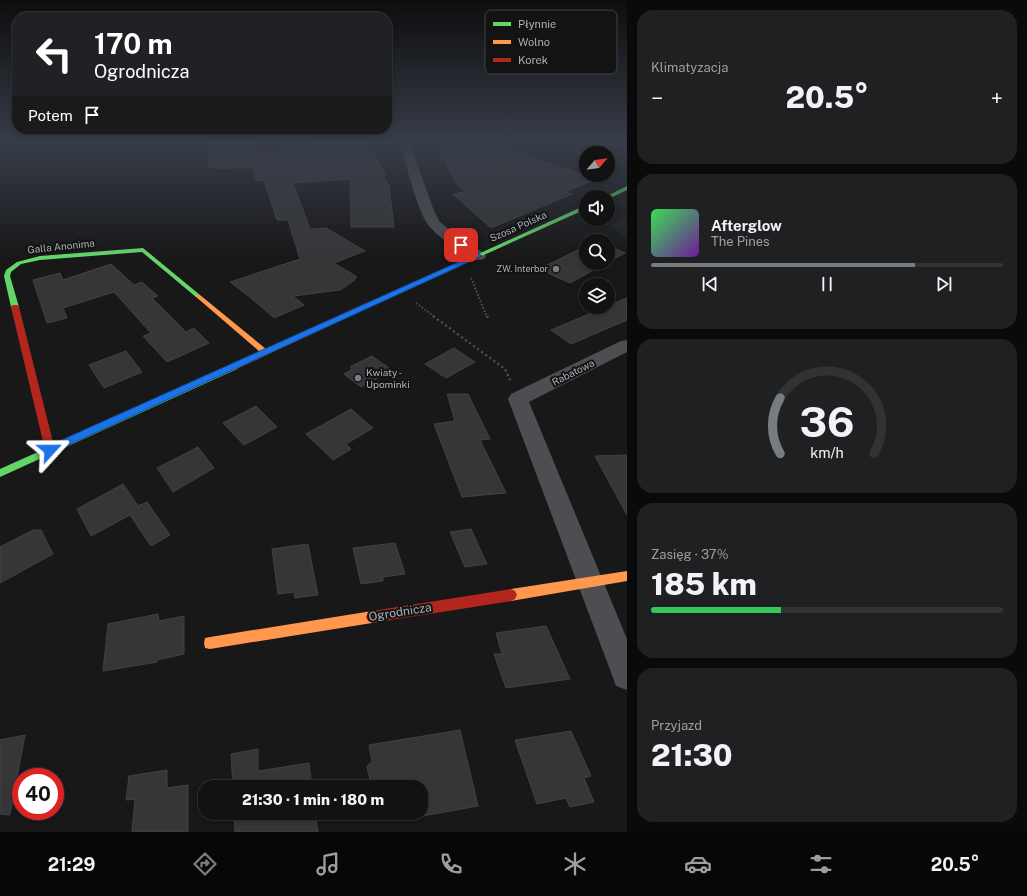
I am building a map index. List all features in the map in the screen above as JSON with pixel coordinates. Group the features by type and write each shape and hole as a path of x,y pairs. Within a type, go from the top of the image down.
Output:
{"street":[{"path":"418,180 434,223 448,236 479,256"},
{"path":"615,194 627,188"},
{"name":"Szosa Polska","path":"0,473 579,210"},
{"name":"Galla Anonima","path":"50,450 7,276 8,271 19,263 40,258 143,250 266,353"},
{"name":"Rabatowa","path":"518,399 627,345"},
{"path":"518,399 627,675"},
{"path":"590,582 627,576"},
{"name":"Ogrodnicza","path":"210,643 590,582"}],"path":[{"path":"464,262 488,318"},
{"path":"419,305 506,369 518,399"}],"shaded area":[{"path":"627,217 627,240 613,226 615,226 615,222"}],"building":[{"path":"256,180 338,180 293,183 310,229 326,228 365,251 334,263 357,277 354,279 355,280 340,290 293,296 304,305 274,318 230,282 300,259 288,220 277,220 264,180"},
{"path":"350,180 386,180 389,186 394,227 351,227"},
{"path":"455,180 579,180 579,182 590,182 565,192 572,194 491,228 453,194 465,192"},
{"path":"579,249 579,270 593,270 570,283 539,269"},
{"path":"615,249 625,253 615,258"},
{"path":"111,264 134,285 142,282 158,296 152,298 186,332 194,328 209,343 167,362 143,336 151,333 114,292 63,308 67,318 47,323 33,280 60,273 63,280"},
{"path":"627,298 627,320 571,344 551,330 589,314 615,314 615,303"},
{"path":"454,348 475,362 446,378 425,364"},
{"path":"126,351 142,372 104,388 89,365"},
{"path":"372,356 392,370 361,387 344,374 352,369 350,367"},
{"path":"447,394 468,394 490,439 480,440 506,493 462,497 434,424 455,421"},
{"path":"256,406 277,427 244,445 223,423"},
{"path":"351,409 373,428 346,444 351,449 333,460 306,434"},
{"path":"198,447 214,468 173,492 157,468"},
{"path":"627,455 627,515 595,456"},
{"path":"123,484 138,506 147,502 170,535 151,546 130,515 91,536 77,509"},
{"path":"471,529 487,564 465,567 450,532"},
{"path":"33,530 41,530 53,554 0,583 0,547"},
{"path":"395,543 405,574 383,577 383,581 361,584 353,548"},
{"path":"308,544 318,595 295,598 294,592 278,594 272,549"},
{"path":"158,614 159,621 184,616 184,654 157,660 157,662 103,671 108,624"},
{"path":"546,626 570,679 506,688 494,654 502,654 496,633"},
{"path":"460,730 478,806 428,815 428,780 370,780 367,766 372,762 369,745"},
{"path":"571,731 591,776 584,778 594,802 570,807 566,798 537,804 515,740"},
{"path":"25,735 19,768 12,768 12,804 10,815 0,814 0,740"},
{"path":"258,749 258,771 309,763 311,780 233,780 231,754"},
{"path":"167,770 167,788 188,785 188,832 132,832 135,799 126,800 129,776"},
{"path":"234,820 316,820 318,832 235,832"}],"traffic: fast":[{"path":"615,194 627,188"},
{"path":"413,285 579,210"},
{"path":"15,307 7,276 8,271 19,263 40,258 143,250 198,296"},
{"path":"0,473 234,367"}],"traffic: slow":[{"path":"234,367 413,285"},
{"path":"198,296 266,353"},
{"path":"511,595 627,576"},
{"path":"210,643 372,617"}],"traffic: jam":[{"path":"15,307 50,450"},
{"path":"372,617 511,595"}],"place":[{"name":"ZW. Interbor","path":"556,269"},
{"name":"Kwiaty - Upominki","path":"358,378"}],"route":[{"path":"50,450 479,256 461,245"}]}
